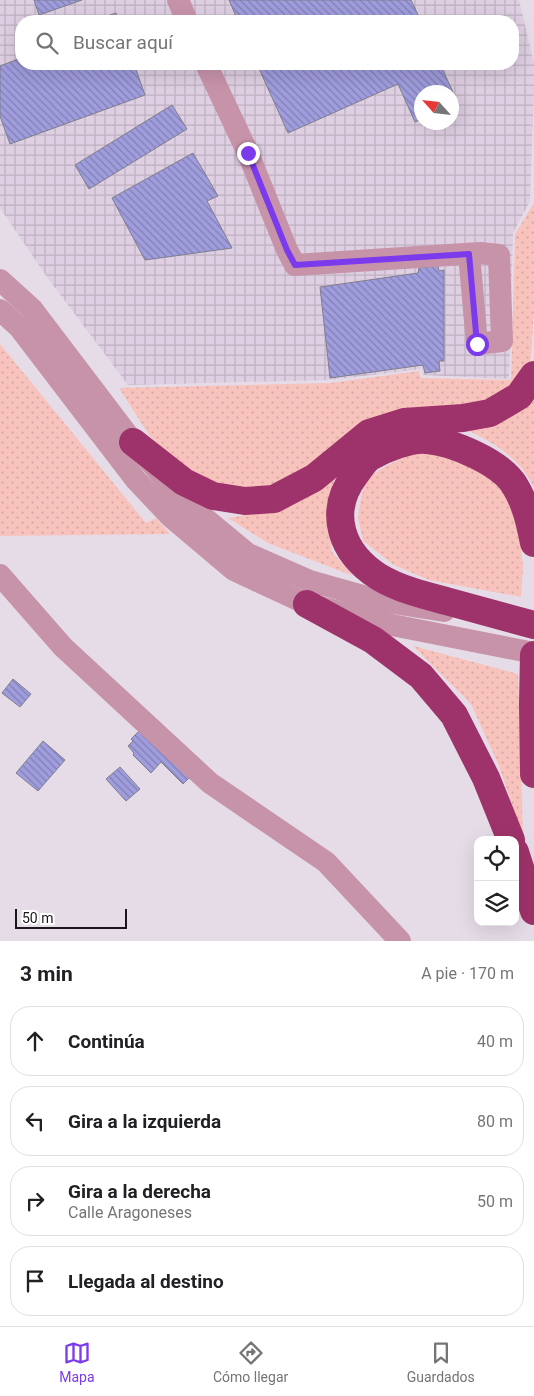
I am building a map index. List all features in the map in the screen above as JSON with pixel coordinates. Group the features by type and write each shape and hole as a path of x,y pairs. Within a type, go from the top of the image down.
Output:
{"highway":[{"path":"133,442 184,482 213,496 245,501 274,498 314,478 369,433 404,422 463,418 490,413 518,396 534,375"},
{"path":"534,543 528,514 515,484 493,464 469,451 426,439 396,445 368,458 347,486 339,513 341,533 355,557 378,576 406,590 534,625"},
{"path":"307,604 373,640 421,676 454,715 486,778 509,836"},
{"path":"534,654 532,704 534,774"},
{"path":"519,864 534,911"}],"street":[{"path":"178,0 185,15"},
{"path":"209,70 248,153 287,250 295,265 469,254"},
{"path":"0,280 32,309 133,442 184,501 248,554 310,581 381,601 534,625"},
{"path":"0,310 19,327 136,480 170,516 234,570 307,604 392,625 534,654"},
{"path":"0,575 63,647 210,783 326,862 400,941"}],"shaded area":[{"path":"0,0 519,0 534,63 534,91 530,201 513,233 509,379 423,375 422,369 330,380 128,385 47,277 0,208"},
{"path":"534,203 534,312 530,369 509,394 264,490 228,489 176,463 149,435 119,388 330,383 419,371 421,378 511,380 515,234"},
{"path":"0,344 146,523 156,518 170,534 0,536"},
{"path":"534,394 534,487 522,468 506,453 487,440 467,430"},
{"path":"426,451 481,470 506,494 518,526 523,566 521,597 429,580 394,565 363,541 358,518 361,497 367,478 409,455"},
{"path":"336,476 329,498 332,552 353,576 268,543 228,518 282,509"},
{"path":"413,646 518,674 523,837 499,766 471,704"}],"building":[{"path":"34,0 82,0 39,15"},
{"path":"229,0 411,0 418,15 235,15"},
{"path":"15,60 15,70 136,70 145,95 10,144 0,116 0,66"},
{"path":"260,70 443,70 450,85 414,85 414,120 398,84 288,133"},
{"path":"172,105 187,129 89,189 75,165"},
{"path":"193,153 218,196 207,201 232,248 145,260 112,198"},
{"path":"438,266 439,271 444,270 444,361 439,361 440,371 425,373 423,365 330,378 320,287 418,273 419,268"},
{"path":"13,679 31,694 20,707 2,693"},
{"path":"142,728 193,774 183,784 161,762 151,773 133,755 134,753 128,746 133,741 131,739"},
{"path":"43,741 65,760 38,791 16,773"},
{"path":"120,767 140,789 126,801 106,779"}],"route":[{"path":"248,153 287,250 295,265 469,254 477,344"}]}
